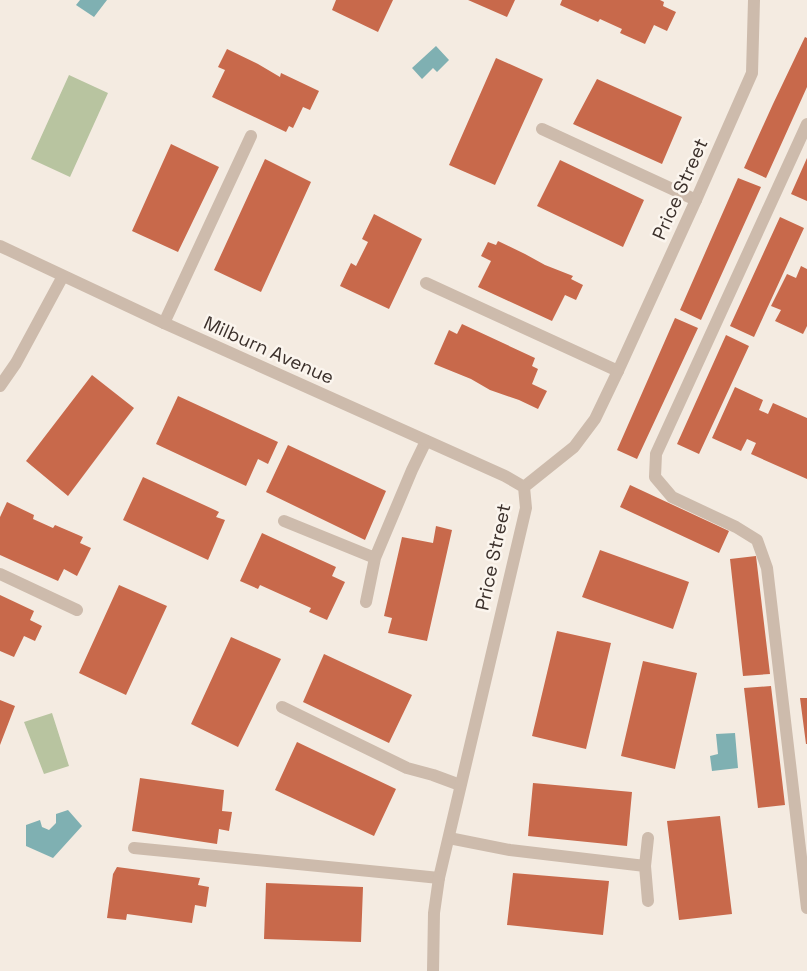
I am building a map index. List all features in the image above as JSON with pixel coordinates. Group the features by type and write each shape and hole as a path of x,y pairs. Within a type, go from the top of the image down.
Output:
{"street":[{"name":"Price Street","path":"433,971 434,913 438,878 526,508 524,487 574,447 595,419 618,371 752,74 754,0"},
{"path":"807,124 656,454 655,477 672,497 736,527 757,540 767,568 807,908"},
{"path":"542,129 696,200"},
{"path":"164,323 251,136"},
{"name":"Milburn Avenue","path":"0,246 164,323 505,476 524,487"},
{"path":"0,386 16,363 63,276"},
{"path":"426,283 618,371"},
{"path":"366,602 375,558 426,441"},
{"path":"284,521 375,558"},
{"path":"0,574 77,610"},
{"path":"282,707 407,768 434,775 460,785"},
{"path":"449,838 510,850 645,866"},
{"path":"648,838 645,866 648,901"},
{"path":"134,848 438,878"}],"green space":[{"path":"69,75 108,93 70,177 31,159"},
{"path":"52,713 69,766 44,774 24,722"}],"water":[{"path":"80,0 107,0 94,17 76,5"},
{"path":"436,46 449,60 437,72 433,68 422,79 412,68"},
{"path":"735,733 738,768 712,771 710,756 718,754 716,734"},
{"path":"68,810 82,826 53,858 26,846 26,825 40,820 42,827 49,830 56,823 56,814"}],"building":[{"path":"336,0 393,0 378,32 332,10"},
{"path":"468,0 515,0 507,17"},
{"path":"562,0 660,0 664,2 663,6 676,12 667,31 654,25 645,44 620,33 622,29 600,19 598,22 560,5"},
{"path":"805,37 807,38 807,87 766,178 744,168"},
{"path":"227,49 280,77 281,73 319,91 310,110 303,107 293,128 289,126 286,132 212,97 225,70 218,67"},
{"path":"496,58 543,79 495,185 449,165"},
{"path":"597,79 682,117 662,164 573,124"},
{"path":"171,144 219,167 178,252 132,231"},
{"path":"807,158 807,201 791,194"},
{"path":"265,159 311,182 261,292 214,270"},
{"path":"560,160 644,200 623,247 537,206"},
{"path":"738,178 761,187 701,320 680,310"},
{"path":"374,214 422,239 389,309 340,286 351,263 356,266 368,242 362,239"},
{"path":"780,217 804,228 754,337 730,326"},
{"path":"498,241 545,265 573,276 571,279 583,285 576,300 565,295 552,321 478,287 491,261 481,256 488,242 496,245"},
{"path":"801,266 807,269 807,326 803,334 775,321 781,310 771,306 787,274 796,278"},
{"path":"675,318 698,328 637,459 617,450"},
{"path":"462,324 535,358 532,366 538,369 532,384 547,391 538,409 490,390 471,379 434,364 449,330 457,334"},
{"path":"726,335 749,346 699,454 677,444"},
{"path":"92,375 134,408 68,496 26,461"},
{"path":"735,387 763,400 759,410 768,414 773,403 807,418 807,479 751,454 756,443 747,439 741,451 712,438"},
{"path":"178,396 278,442 268,464 258,459 246,486 156,444"},
{"path":"288,445 386,491 365,540 266,492"},
{"path":"143,477 219,512 216,517 225,520 208,560 123,520"},
{"path":"630,485 729,531 719,553 620,507"},
{"path":"7,502 34,515 33,519 53,528 55,525 83,537 80,543 91,548 77,576 64,569 58,581 0,555 0,517"},
{"path":"436,526 452,530 427,641 388,633 392,618 384,616 402,537 433,543"},
{"path":"262,533 336,567 332,576 345,582 327,620 309,612 311,608 260,585 258,589 240,581"},
{"path":"600,550 689,582 673,629 582,597"},
{"path":"756,556 770,674 743,676 730,559"},
{"path":"119,585 167,606 126,695 79,673"},
{"path":"0,595 34,611 30,620 42,626 35,641 24,636 14,657 0,651"},
{"path":"557,631 611,643 586,749 532,736"},
{"path":"231,637 281,659 238,747 191,724"},
{"path":"324,654 412,695 389,743 303,702"},
{"path":"643,661 697,673 675,769 621,756"},
{"path":"771,686 785,805 758,808 744,688"},
{"path":"800,698 807,698 807,744 806,744"},
{"path":"0,700 15,706 0,745"},
{"path":"297,742 396,789 374,836 275,790"},
{"path":"140,778 224,790 222,811 232,812 229,831 219,829 217,844 132,831"},
{"path":"533,783 632,792 627,846 528,836"},
{"path":"720,816 732,914 679,920 667,821"},
{"path":"117,867 200,878 198,885 209,887 206,907 195,905 192,923 127,914 126,920 107,918 113,874"},
{"path":"513,873 609,881 603,935 507,925"},
{"path":"266,883 363,887 361,942 264,939"}]}
